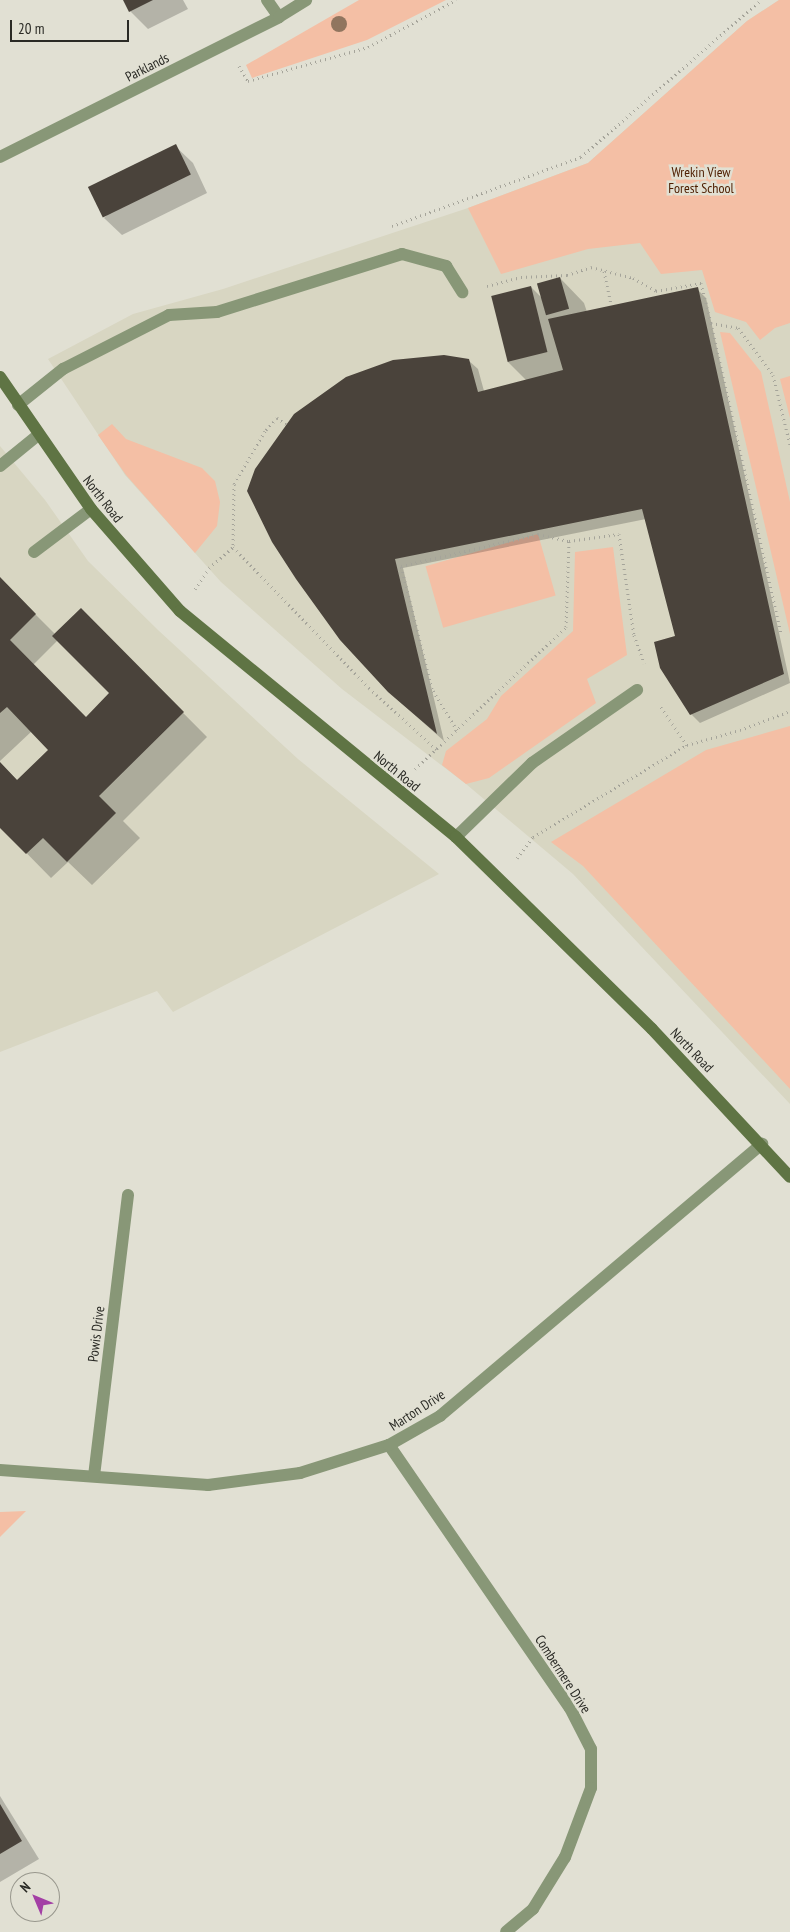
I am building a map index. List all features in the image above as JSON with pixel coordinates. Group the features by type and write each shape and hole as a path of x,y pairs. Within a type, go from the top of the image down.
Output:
{"street":[{"path":"267,0 279,17"},
{"name":"Parklands","path":"0,157 279,17 306,0"},
{"path":"18,405 63,370 169,315 217,312 402,254 446,266 462,292"},
{"name":"North Road","path":"0,377 38,435 91,509 180,611 456,837 652,1029 762,1144 790,1178"},
{"path":"0,466 38,435"},
{"path":"34,552 91,509"},
{"path":"456,837 532,763 637,690"},
{"name":"Marton Drive","path":"0,1470 208,1485 300,1473 353,1459 389,1445 440,1416 762,1144"},
{"name":"Powis Drive","path":"94,1476 128,1195"},
{"name":"Combermere Drive","path":"389,1445 570,1708 591,1749 591,1788 565,1857 533,1909 506,1932"}],"path":[{"path":"226,44 248,81 368,47 456,0"},
{"path":"384,229 458,200 581,157 761,0"},
{"path":"462,292 521,277 567,275 591,267 633,278 656,291 701,283 781,634"},
{"path":"604,270 611,303"},
{"path":"711,322 738,328 773,375 790,445"},
{"path":"286,424 278,418 265,431 234,484 233,547 369,688 436,749"},
{"path":"457,730 432,689 401,566 538,534 569,540 619,534"},
{"path":"394,788 566,627 569,540"},
{"path":"180,611 209,568 233,547"},
{"path":"687,745 740,730 790,711"}],"shaded area":[{"path":"779,0 790,8 790,1104 573,874 466,784 342,689 221,582 125,475 48,359 133,314 223,289 468,208 588,163 747,21"},
{"path":"0,446 45,500 88,561 158,630 298,759 439,874 173,1012 157,991 0,1052"}],"green space":[{"path":"359,0 446,0 367,40 252,78 246,65"},
{"name":"Wrekin View Forest School","path":"779,0 790,0 790,323 775,328 760,340 746,322 715,312 702,270 661,274 640,243 588,249 501,274 468,208 588,163 747,21"},
{"path":"720,332 730,333 761,372 790,502 790,634"},
{"path":"790,376 790,418 780,379"},
{"path":"112,424 126,439 202,468 215,481 220,502 217,526 195,553 126,475 98,435"},
{"path":"538,534 556,596 443,628 426,566"},
{"path":"613,547 627,655 587,679 596,703 489,778 466,784 442,765 446,751 487,719 501,696 573,631 575,552"},
{"path":"790,726 790,1089 583,866 551,842 706,750"},
{"path":"26,1511 0,1537 0,1512"}],"building":[{"path":"123,0 153,0 129,12"},
{"path":"176,144 191,175 103,218 88,187"},
{"path":"560,277 569,309 546,315 537,284"},
{"path":"531,286 547,352 508,362 491,296"},
{"path":"698,287 784,674 690,715 660,668 654,642 675,636 642,509 395,559 437,734 388,692 340,640 296,579 272,542 247,491 255,469 294,414 346,377 393,360 444,355 469,359 478,392 563,370 548,319"},
{"path":"0,577 36,614 10,640 86,717 109,693 52,636 81,608 184,712 99,796 116,813 67,862 43,838 26,854 0,828 0,762 17,780 48,750 7,707 0,713"},
{"path":"0,1804 22,1841 0,1854"}]}
